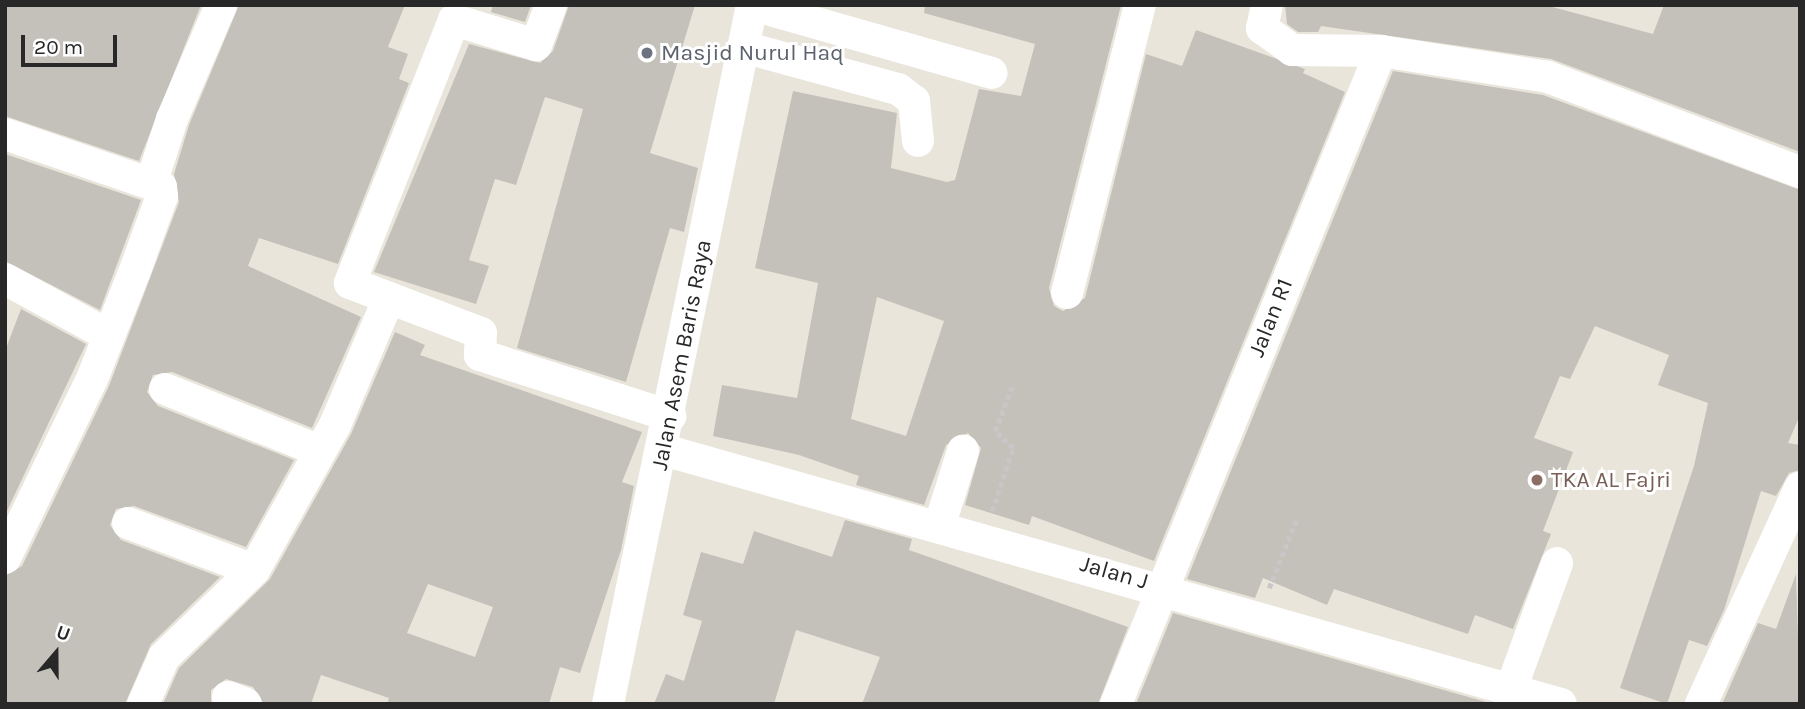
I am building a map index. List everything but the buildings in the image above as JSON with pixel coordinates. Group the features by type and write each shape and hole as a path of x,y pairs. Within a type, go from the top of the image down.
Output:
{"street":[{"path":"151,184 221,5"},
{"path":"551,5 536,45 454,20 350,283 481,333 480,355 670,416"},
{"path":"753,5 991,73"},
{"name":"Jalan Asem Baris Raya","path":"608,704 664,450 753,5"},
{"path":"1067,293 1140,5"},
{"path":"1267,5 1262,28 1292,50 1381,51 1548,77 1800,172"},
{"path":"743,47 898,89 914,101 918,141"},
{"name":"Jalan R1","path":"1116,704 1381,51"},
{"path":"5,134 162,187 162,196 108,335 5,558"},
{"path":"5,279 108,335"},
{"path":"143,704 164,657 205,625 254,570 320,451 389,298"},
{"path":"165,389 320,451"},
{"name":"Jalan J","path":"664,450 984,536 1562,704"},
{"path":"940,524 963,451"},
{"path":"1701,704 1800,488"},
{"path":"128,523 254,570"},
{"path":"1511,689 1557,563"}],"path":[{"path":"984,536 1013,448 995,430 1012,387"},
{"path":"1259,615 1297,518"}],"place":[{"name":"Masjid Nurul Haq","path":"647,53"},
{"name":"TKA AL Fajri","path":"1537,480"}]}
